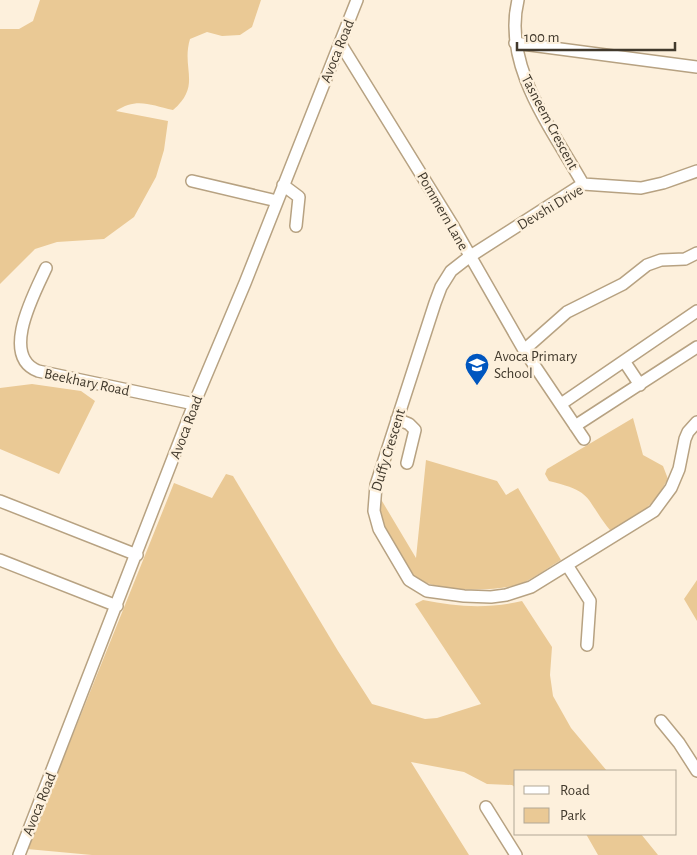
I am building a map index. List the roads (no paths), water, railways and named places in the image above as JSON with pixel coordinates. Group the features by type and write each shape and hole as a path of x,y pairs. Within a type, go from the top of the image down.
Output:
{"street":[{"name":"Avoca Road","path":"19,855 194,404 245,283 358,0"},
{"name":"Tasneem Crescent","path":"518,0 514,16 515,43 531,91 583,184"},
{"name":"Pommern Lane","path":"340,43 443,210 524,350 584,439"},
{"path":"515,43 697,67"},
{"name":"Devshi Drive","path":"469,257 583,184 641,188 664,183 697,171"},
{"path":"192,181 277,201"},
{"path":"283,185 299,197 296,226"},
{"path":"524,350 566,312 623,284 647,265 661,260 685,259 697,253"},
{"name":"Duffy Crescent","path":"469,257 451,271 441,287 376,485 374,511 383,536 409,580 427,591 491,597 531,587 643,519 662,502 679,469 688,432 697,422"},
{"name":"Beekhary Road","path":"46,268 28,306 18,340 19,352 26,364 38,371 194,404"},
{"path":"561,404 697,312"},
{"path":"575,426 697,347"},
{"path":"624,361 640,385"},
{"path":"397,419 409,424 415,430 407,463"},
{"path":"0,501 137,555"},
{"path":"0,560 117,606"},
{"path":"566,565 590,601 587,645"},
{"path":"661,722 679,743 697,771"},
{"path":"486,807 516,855"}],"place":[{"name":"Avoca Primary School","path":"477,386"}]}
